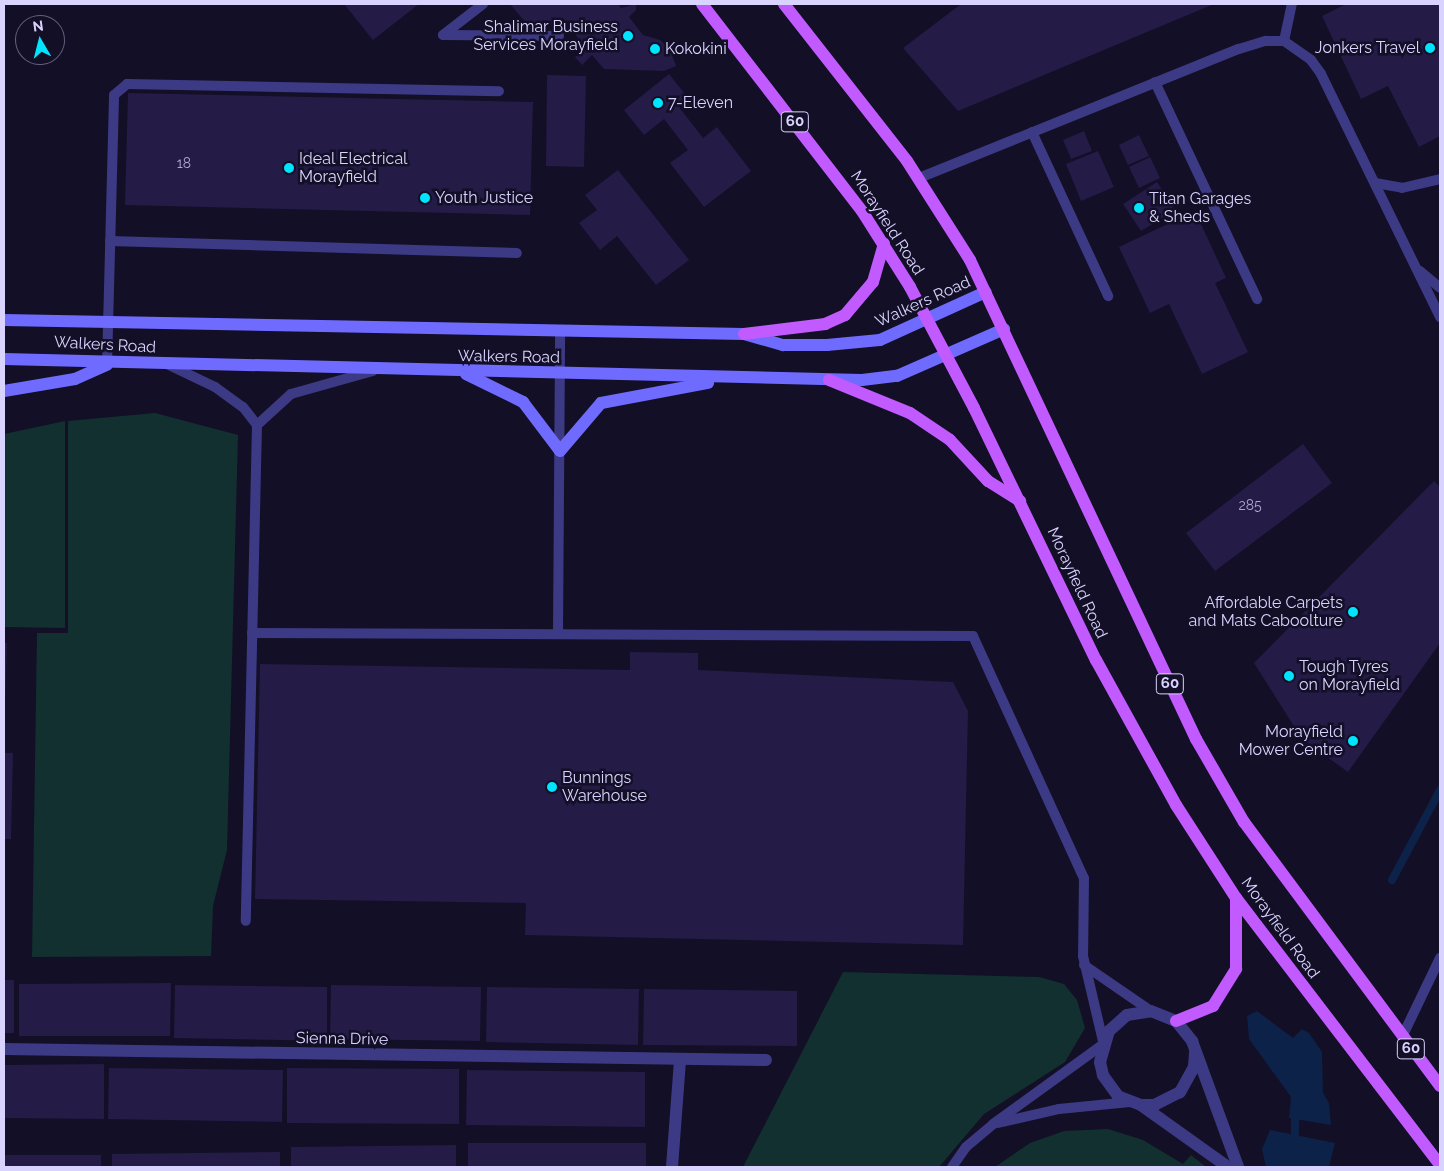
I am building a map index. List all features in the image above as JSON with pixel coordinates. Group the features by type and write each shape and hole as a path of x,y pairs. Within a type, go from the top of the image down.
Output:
{"main road":[{"name":"Morayfield Road","path":"702,4 884,244 928,318 1096,660 1176,805 1236,898 1440,1165"},
{"name":"Morayfield Road","path":"784,4 919,178 986,292 1196,739 1271,862 1440,1086"},
{"path":"744,334 825,324 845,315 874,282 884,244"},
{"name":"Walkers Road","path":"4,320 744,334 783,345 864,343 928,318 986,292"},
{"name":"Walkers Road","path":"4,359 72,359 107,365 829,380 897,376 947,356 1004,329"},
{"path":"4,391 75,380 107,365"},
{"path":"460,372 523,402 560,451 606,400 732,378"},
{"path":"829,380 910,413 950,440 988,481 1020,502"},
{"path":"1176,1021 1213,1006 1236,969 1236,898"}],"street":[{"path":"1228,1167 1135,1104 1118,1096 1103,1075 1102,1043 1127,1015 1151,1011 1176,1021 1186,1030 1238,1167"},
{"name":"Sienna Drive","path":"4,1049 680,1061 766,1060"},
{"path":"1135,1104 1155,1105 1180,1092 1194,1067 1195,1053"},
{"path":"672,1167 680,1061"}],"lane":[{"path":"483,4 443,35 559,36"},
{"path":"1284,42 1292,4"},
{"path":"919,178 1253,44 1284,42 1311,60 1321,74 1440,317"},
{"path":"1155,82 1257,299"},
{"path":"107,365 114,95 127,84 499,91"},
{"path":"1032,132 1108,296"},
{"path":"1375,183 1402,188 1440,179"},
{"path":"110,241 517,254"},
{"path":"1417,268 1440,288"},
{"path":"558,634 560,330"},
{"path":"170,365 215,388 243,407 257,425 246,921"},
{"path":"257,425 291,394 374,370"},
{"path":"252,633 974,636 1084,878 1084,965 1102,1043 992,1124 952,1167"},
{"path":"1402,1037 1440,958"},
{"path":"1084,965 1151,1011"},
{"path":"992,1124 1059,1109 1135,1104"}],"green space":[{"path":"155,413 238,435 227,850 213,906 211,956 32,957 37,633 68,633 68,421"},
{"path":"65,421 65,628 4,627 4,434"},
{"path":"843,972 1039,977 1064,984 1077,1000 1085,1028 1065,1062 984,1114 939,1167 743,1167"},
{"path":"1108,1129 1143,1140 1183,1164 1191,1155 1206,1167 995,1167 1030,1143 1064,1131"}],"water":[{"path":"1257,1011 1293,1038 1302,1029 1309,1033 1322,1052 1323,1093 1329,1103 1331,1125 1289,1118 1291,1097 1249,1039 1247,1016"},
{"path":"1270,1130 1335,1143 1329,1167 1266,1167 1262,1149"}],"building":[{"path":"344,4 419,4 373,40"},
{"path":"510,4 618,4 621,8 636,4 636,10 629,17 643,35 660,40 670,49 676,66 664,71 604,69 592,55 582,65 575,57 586,49 563,18 554,25 527,24"},
{"path":"961,4 1214,4 958,111 903,48"},
{"path":"1346,4 1440,4 1440,136 1419,147 1388,86 1361,99 1322,16"},
{"path":"669,74 689,99 679,107 703,138 717,127 751,171 704,207 670,163 688,150 664,119 644,135 624,110"},
{"path":"547,75 586,76 584,167 546,166"},
{"path":"128,93 533,102 530,215 125,205"},
{"path":"1084,131 1092,151 1071,159 1063,140"},
{"path":"1139,135 1149,156 1128,165 1119,145"},
{"path":"1098,151 1114,187 1081,201 1066,164"},
{"path":"1150,157 1160,178 1139,188 1129,167"},
{"path":"618,170 689,260 656,285 617,236 600,250 579,223 597,210 585,195"},
{"path":"1157,182 1175,210 1141,231 1123,204"},
{"path":"1195,211 1226,278 1215,283 1248,352 1202,374 1169,304 1150,313 1119,247"},
{"path":"1303,444 1332,483 1215,571 1186,533"},
{"path":"1434,481 1440,487 1440,643 1348,772 1302,739 1254,663"},
{"path":"4,643 7,643 5,704 4,704"},
{"name":"Bunnings Warehouse","path":"630,652 698,653 698,670 953,682 968,711 963,945 525,935 526,903 255,899 260,664 630,670"},
{"path":"4,753 13,753 11,839 4,839"},
{"path":"4,980 14,980 14,1033 4,1033"},
{"path":"171,983 170,1036 19,1036 19,984"},
{"path":"175,985 327,987 327,1041 174,1038"},
{"path":"331,985 481,987 480,1041 330,1039"},
{"path":"487,987 639,989 638,1045 486,1042"},
{"path":"644,989 797,991 797,1046 643,1045"},
{"path":"104,1064 104,1119 4,1118 4,1065"},
{"path":"109,1068 283,1070 282,1122 108,1119"},
{"path":"287,1068 459,1069 459,1124 287,1123"},
{"path":"467,1070 645,1072 645,1127 466,1125"},
{"path":"468,1143 646,1143 646,1167 468,1167"},
{"path":"456,1145 456,1167 291,1167 291,1147"},
{"path":"280,1152 280,1167 112,1167 112,1154"},
{"path":"4,1155 101,1155 101,1167 4,1167"}],"waterway":[{"path":"1392,880 1440,790"},
{"path":"1295,1108 1295,1144"}],"place":[{"name":"Shalimar Business Services Morayfield","path":"628,36"},
{"name":"Jonkers Travel","path":"1430,48"},
{"name":"Kokokini","path":"655,49"},
{"name":"7-Eleven","path":"658,103"},
{"name":"Ideal Electrical Morayfield","path":"289,168"},
{"name":"Youth Justice","path":"425,198"},
{"name":"Titan Garages & Sheds","path":"1139,208"},
{"name":"Affordable Carpets and Mats Caboolture","path":"1353,612"},
{"name":"Tough Tyres on Morayfield","path":"1289,676"},
{"name":"Morayfield Mower Centre","path":"1353,741"},
{"name":"Bunnings Warehouse","path":"552,787"}]}
